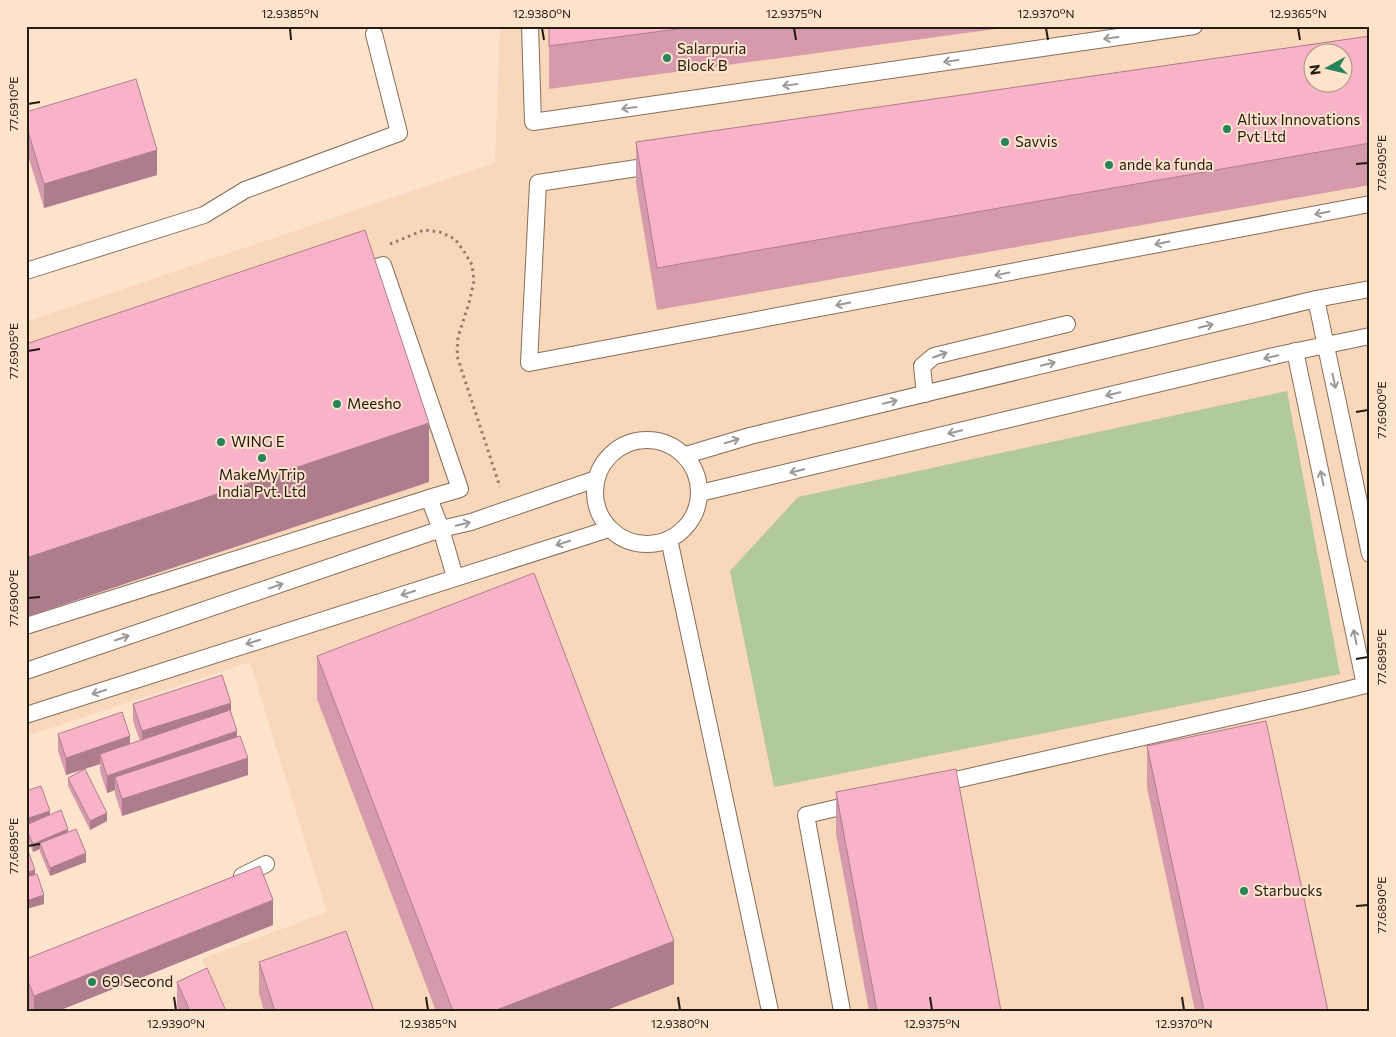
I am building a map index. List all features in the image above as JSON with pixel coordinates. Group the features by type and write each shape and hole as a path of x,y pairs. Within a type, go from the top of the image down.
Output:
{"lane":[{"path":"530,26 533,122 1194,26"},
{"path":"26,270 204,214 246,190 399,133 374,34"},
{"path":"676,162 538,183 529,363 1370,204"},
{"path":"26,626 460,489 383,265 346,277"},
{"path":"686,456 750,436 1316,299 1370,289"},
{"path":"1316,299 1370,554"},
{"path":"925,394 922,366 934,356 1067,324"},
{"path":"700,493 1295,351 1370,336"},
{"path":"921,788 1368,684 1295,351"},
{"path":"642,439 658,440 673,445 686,456 695,469 700,493 698,505 686,528 676,536 660,543 642,544 624,539 609,529 600,514 595,497 596,479 602,464 613,452 626,443 642,439"},
{"path":"26,671 596,479"},
{"path":"429,498 441,530 455,578"},
{"path":"26,716 609,529"},
{"path":"669,539 770,1011"},
{"path":"842,1011 806,814 873,799"},
{"path":"231,881 266,864"}],"path":[{"path":"383,265 388,244 424,230 440,232 455,239 472,265 474,280 469,304 458,337 457,356 500,489"}],"shaded area":[{"path":"500,26 1370,26 1370,1011 227,1011 202,959 327,912 250,662 26,736 26,322 495,163"}],"green space":[{"path":"1287,391 1340,674 774,787 730,571 798,497"}],"building":[{"path":"549,26 700,26 549,46"},
{"path":"1370,36 1370,143 657,268 636,142 1304,46 1304,92 1354,92 1354,42 1328,42"},
{"path":"136,79 157,150 44,184 26,125 26,112"},
{"name":"WING E","path":"365,230 429,423 26,558 26,344"},
{"path":"534,573 674,941 494,1011 453,1011 317,656"},
{"path":"222,675 231,703 142,731 133,704"},
{"path":"230,710 237,731 107,776 100,754"},
{"path":"122,712 130,736 66,758 58,734"},
{"path":"1266,721 1328,1011 1204,1011 1147,746"},
{"path":"240,736 248,758 122,799 115,777"},
{"path":"85,769 107,813 90,821 68,778"},
{"path":"956,769 1001,1011 877,1011 836,792"},
{"path":"41,786 50,811 26,819 26,791"},
{"path":"61,810 68,829 33,844 26,825"},
{"path":"76,829 86,853 50,868 40,843"},
{"path":"26,848 35,870 26,873"},
{"path":"260,866 273,900 34,996 26,976 26,959"},
{"path":"37,874 44,895 26,901 26,877"},
{"path":"346,931 374,1011 275,1011 259,962"},
{"path":"207,968 226,1011 190,1011 177,982"}],"place":[{"name":"Salarpuria Block B","path":"667,58"},
{"name":"Altiux Innovations Pvt Ltd","path":"1227,129"},
{"name":"Savvis","path":"1005,142"},
{"name":"ande ka funda","path":"1109,165"},
{"name":"Meesho","path":"337,404"},
{"name":"WING E","path":"221,442"},
{"name":"MakeMyTrip India Pvt. Ltd","path":"262,458"},
{"name":"Starbucks","path":"1244,891"},
{"name":"69 Second","path":"92,982"}]}
